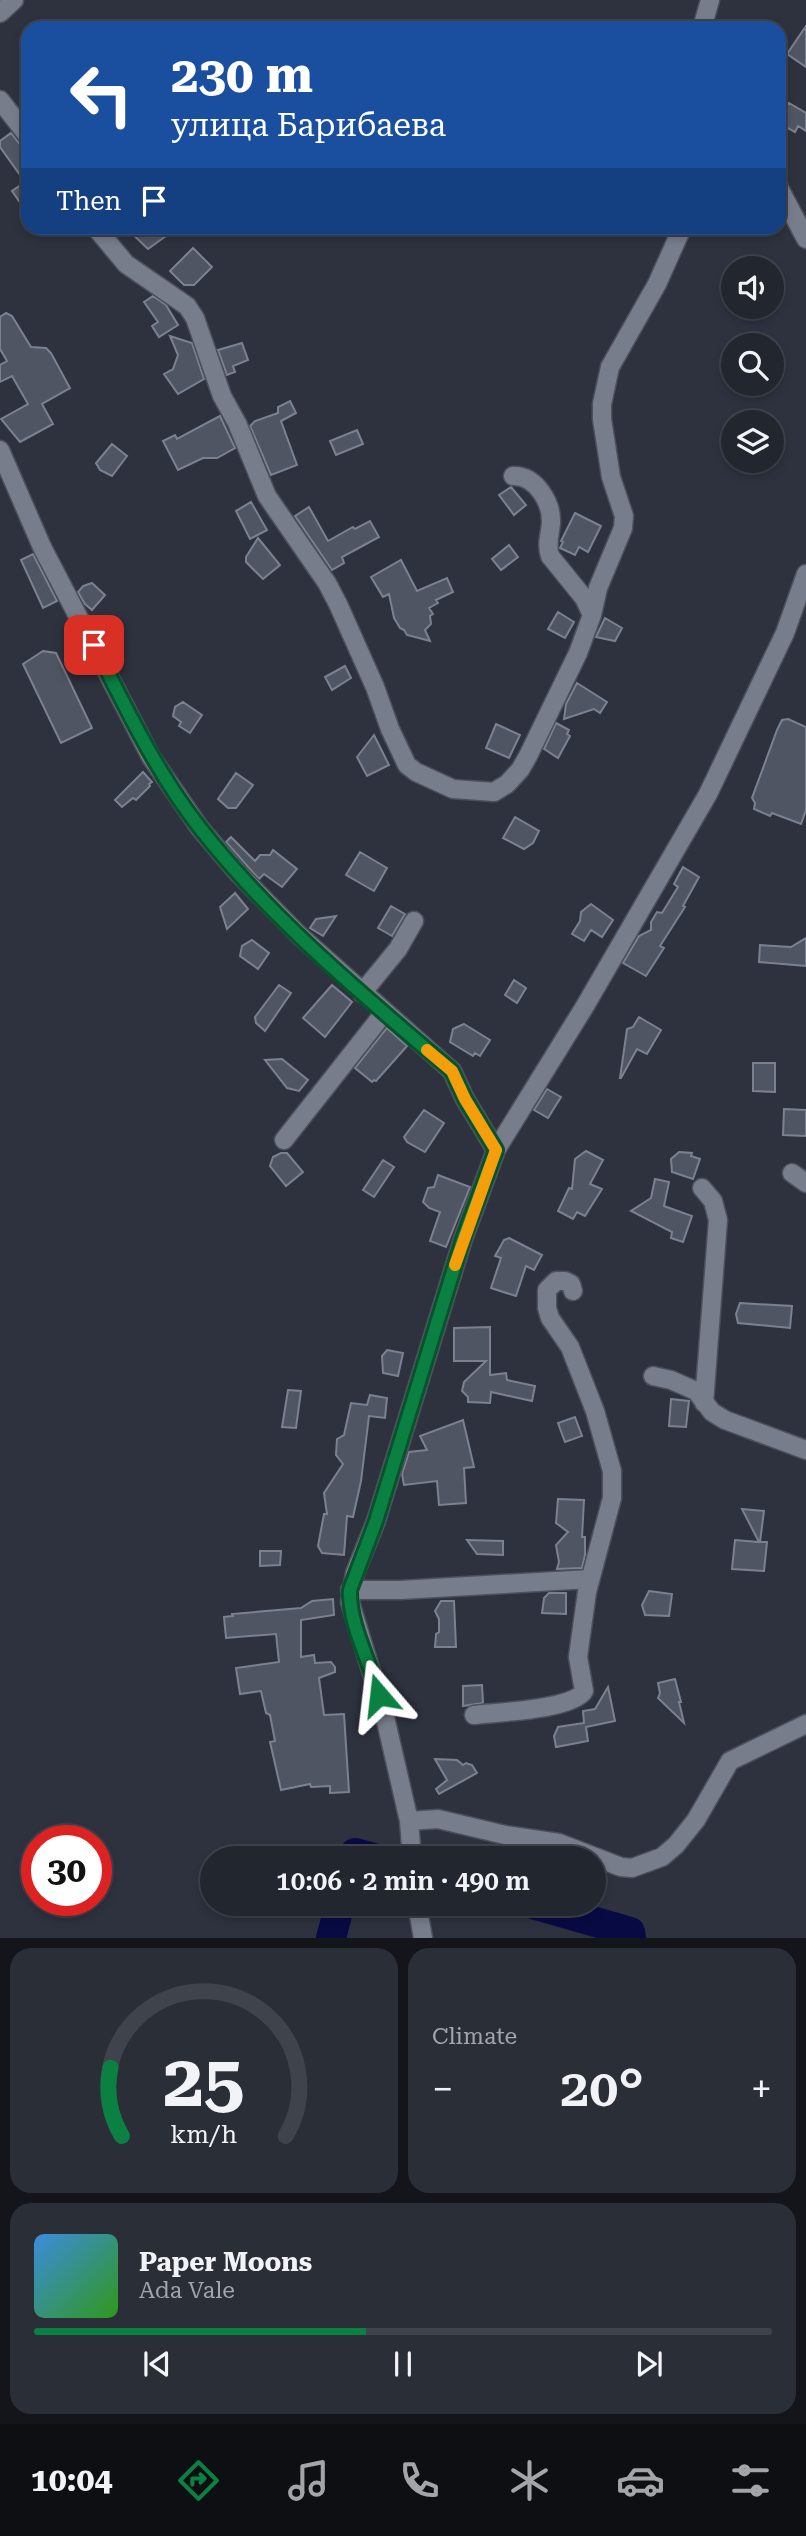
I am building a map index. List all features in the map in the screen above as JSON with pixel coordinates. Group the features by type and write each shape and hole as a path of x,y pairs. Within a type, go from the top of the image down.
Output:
{"street":[{"path":"0,12 13,0"},
{"path":"704,21 710,0"},
{"path":"0,100 21,127"},
{"path":"786,201 806,239"},
{"path":"102,235 126,264 187,306 195,318 222,396 237,423 267,496 327,583 375,687 401,755 416,772 453,789 480,793 494,792 507,783 520,770 528,756 578,653 592,615 598,588 620,539 624,522 611,477 602,404 618,351 657,284 679,235"},
{"path":"0,450 42,547 151,757 199,827 237,872 299,935 452,1071 465,1099 496,1150"},
{"path":"513,476 527,478 545,499 551,521 548,548 550,556 584,598 592,615"},
{"path":"411,1846 409,1821 382,1706 350,1602 350,1590 376,1521 463,1239 496,1150 585,1006 708,794 785,633 806,574"},
{"path":"362,993 398,948 414,921"},
{"path":"284,1140 384,1013"},
{"path":"702,1188 713,1201 718,1220 705,1402"},
{"path":"474,1715 558,1704 582,1695 585,1686 578,1657 579,1649 590,1579 612,1498 612,1471 595,1411 575,1360 547,1308 547,1290 556,1281 571,1284 573,1290"},
{"path":"653,1376 696,1391 712,1412 725,1420 806,1450"},
{"path":"350,1590 400,1590 590,1579"},
{"path":"409,1821 438,1819 505,1835 559,1843 621,1867 632,1868 649,1864 676,1846 696,1820 730,1761 806,1724"},
{"path":"419,1916 423,1937"}],"building":[{"path":"806,26 806,67 787,54"},
{"path":"789,103 806,113 806,131 798,126 795,132 786,127 786,105"},
{"path":"11,133 21,146 21,176 0,147 0,141"},
{"path":"21,185 21,204 12,191"},
{"path":"133,235 167,235 148,249"},
{"path":"193,248 212,267 194,285 184,285 170,271"},
{"path":"153,296 166,305 178,325 159,337 152,326 158,322 144,302"},
{"path":"6,313 12,316 31,347 46,348 51,353 70,388 42,404 53,424 20,442 1,419 28,404 12,376 0,382 0,365 7,361 0,349 0,317"},
{"path":"170,336 192,343 204,379 178,394 164,374 173,369 178,355"},
{"path":"242,343 248,360 233,366 235,372 227,375 218,350"},
{"path":"290,401 296,413 281,421 297,465 271,475 250,426 255,421 278,413 278,407"},
{"path":"220,416 235,448 217,458 203,458 178,470 163,441 175,435 177,439"},
{"path":"357,430 363,444 336,455 330,441"},
{"path":"112,444 127,456 112,476 100,470 96,463"},
{"path":"511,487 526,505 514,515 499,495"},
{"path":"251,502 267,530 250,539 236,511"},
{"path":"309,507 328,541 370,521 379,537 342,557 344,563 332,570 295,516"},
{"path":"575,513 601,526 588,552 579,547 575,555 560,548"},
{"path":"258,538 280,565 263,579 246,562 246,557"},
{"path":"509,545 518,557 501,570 492,559"},
{"path":"33,554 57,601 43,608 21,560"},
{"path":"401,560 417,591 447,578 453,592 436,600 438,603 429,608 433,614 430,616 431,624 425,630 430,641 407,635 400,628 394,618 389,594 383,597 371,577"},
{"path":"92,583 105,595 92,610 78,592 83,586"},
{"path":"558,612 574,622 565,638 548,629"},
{"path":"605,618 622,628 615,641 596,637"},
{"path":"43,651 56,653 92,728 61,743 23,664"},
{"path":"345,666 351,678 332,690 325,677"},
{"path":"577,683 607,702 600,713 594,709 564,719 566,704"},
{"path":"183,702 202,715 190,733 179,726 181,722 173,716 175,707"},
{"path":"788,719 806,727 806,810 801,824 754,809 752,798 777,730 782,720"},
{"path":"556,723 569,730 567,734 570,736 558,758 544,749"},
{"path":"496,724 520,735 509,758 486,748"},
{"path":"374,735 389,765 367,776 357,757"},
{"path":"143,772 152,782 150,786 136,800 133,798 122,807 115,800"},
{"path":"236,773 253,785 236,808 228,808 218,799"},
{"path":"515,817 539,831 533,843 524,849 503,838"},
{"path":"231,837 255,861 260,855 270,855 273,850 297,869 282,887 264,874 259,879 226,842"},
{"path":"360,852 387,868 374,891 346,875"},
{"path":"683,867 699,877 683,906 685,907 660,946 664,948 646,976 623,963 639,936 651,930 651,922 657,912 662,913 678,887 674,884"},
{"path":"235,893 248,909 227,929 220,907"},
{"path":"591,904 613,920 602,937 591,930 584,941 572,934 580,921 581,912"},
{"path":"391,906 405,914 392,936 378,928"},
{"path":"336,916 323,936 310,928 316,919"},
{"path":"806,938 806,966 759,962 760,945 791,947"},
{"path":"252,940 269,953 258,969 240,956 242,946"},
{"path":"514,980 526,988 517,1003 505,995"},
{"path":"279,985 291,993 265,1031 256,1023 255,1017"},
{"path":"332,985 352,1002 325,1037 303,1018"},
{"path":"639,1017 661,1030 647,1054 637,1049 620,1078 627,1029 633,1027"},
{"path":"464,1024 490,1040 480,1056 475,1053 473,1056 450,1042 453,1029"},
{"path":"387,1028 407,1046 376,1081 372,1082 355,1068"},
{"path":"282,1059 308,1080 299,1091 287,1088 265,1060"},
{"path":"753,1063 775,1063 775,1092 753,1091"},
{"path":"547,1089 561,1097 548,1118 534,1110"},
{"path":"784,1109 806,1110 806,1136 783,1135"},
{"path":"424,1110 444,1123 425,1152 407,1142 404,1137"},
{"path":"586,1151 603,1160 590,1184 602,1189 585,1216 577,1212 573,1219 558,1211 569,1188 572,1189 575,1159"},
{"path":"679,1152 692,1153 691,1156 700,1159 693,1179 672,1172 671,1159"},
{"path":"287,1153 303,1172 286,1186 270,1166 273,1157"},
{"path":"383,1160 394,1167 374,1197 363,1190"},
{"path":"438,1175 470,1187 446,1247 430,1241 440,1212 429,1208 423,1202 428,1188 434,1187"},
{"path":"655,1179 669,1182 664,1206 692,1216 683,1242 671,1238 672,1232 631,1211 651,1198"},
{"path":"509,1238 542,1255 534,1270 526,1266 516,1296 491,1288 501,1258 495,1256 504,1240"},
{"path":"740,1303 792,1306 790,1328 738,1323 736,1314"},
{"path":"490,1327 490,1375 506,1373 507,1380 535,1386 532,1401 491,1392 490,1403 468,1402 468,1397 462,1391 464,1382 486,1361 454,1361 454,1328"},
{"path":"387,1350 403,1353 398,1376 383,1373 382,1356"},
{"path":"288,1390 301,1391 296,1428 282,1427"},
{"path":"370,1395 387,1398 385,1418 369,1416 361,1481 353,1517 347,1516 344,1555 322,1553 318,1546 324,1514 327,1514 324,1493 343,1464 336,1455 337,1439 344,1435 351,1403 367,1405"},
{"path":"671,1399 689,1401 686,1427 669,1426"},
{"path":"575,1417 582,1436 565,1442 558,1423"},
{"path":"463,1420 474,1467 464,1468 466,1503 439,1505 437,1481 404,1485 402,1474 409,1452 427,1450 420,1436"},
{"path":"558,1499 584,1500 582,1537 585,1537 585,1555 582,1568 557,1569 559,1562 556,1545 568,1532 556,1523"},
{"path":"742,1509 764,1511 760,1542 767,1542 764,1571 732,1569 735,1540 759,1542"},
{"path":"467,1540 503,1541 503,1555 477,1554"},
{"path":"260,1551 281,1551 280,1565 260,1566"},
{"path":"649,1591 672,1594 669,1616 645,1615 642,1605"},
{"path":"549,1593 566,1593 566,1614 542,1613 544,1598"},
{"path":"333,1599 334,1615 301,1620 301,1657 314,1655 315,1663 331,1662 335,1667 335,1672 319,1678 324,1715 344,1714 349,1792 330,1793 330,1786 311,1787 310,1784 281,1790 270,1742 275,1741 270,1715 266,1713 261,1691 240,1694 236,1668 279,1662 276,1634 226,1638 224,1617 301,1608 312,1601"},
{"path":"441,1601 454,1601 456,1647 435,1647 439,1619 435,1611"},
{"path":"675,1679 684,1723 658,1698 658,1683"},
{"path":"482,1685 483,1703 463,1706 463,1686"},
{"path":"608,1687 615,1721 586,1727 588,1741 556,1747 554,1736 558,1727 584,1723 583,1711 595,1709"},
{"path":"435,1759 457,1760 463,1765 472,1765 477,1773 439,1794 436,1789 447,1780"}],"waterway":[{"path":"331,1938 337,1916"},
{"path":"575,1916 630,1932 631,1938"}],"slow traffic":[{"path":"427,1050 452,1071 465,1099 496,1150 455,1265"}],"route":[{"path":"94,645 151,757 199,827 237,872 299,935 452,1071 465,1099 496,1150 463,1239 376,1521 350,1590 350,1602 379,1695"}]}
